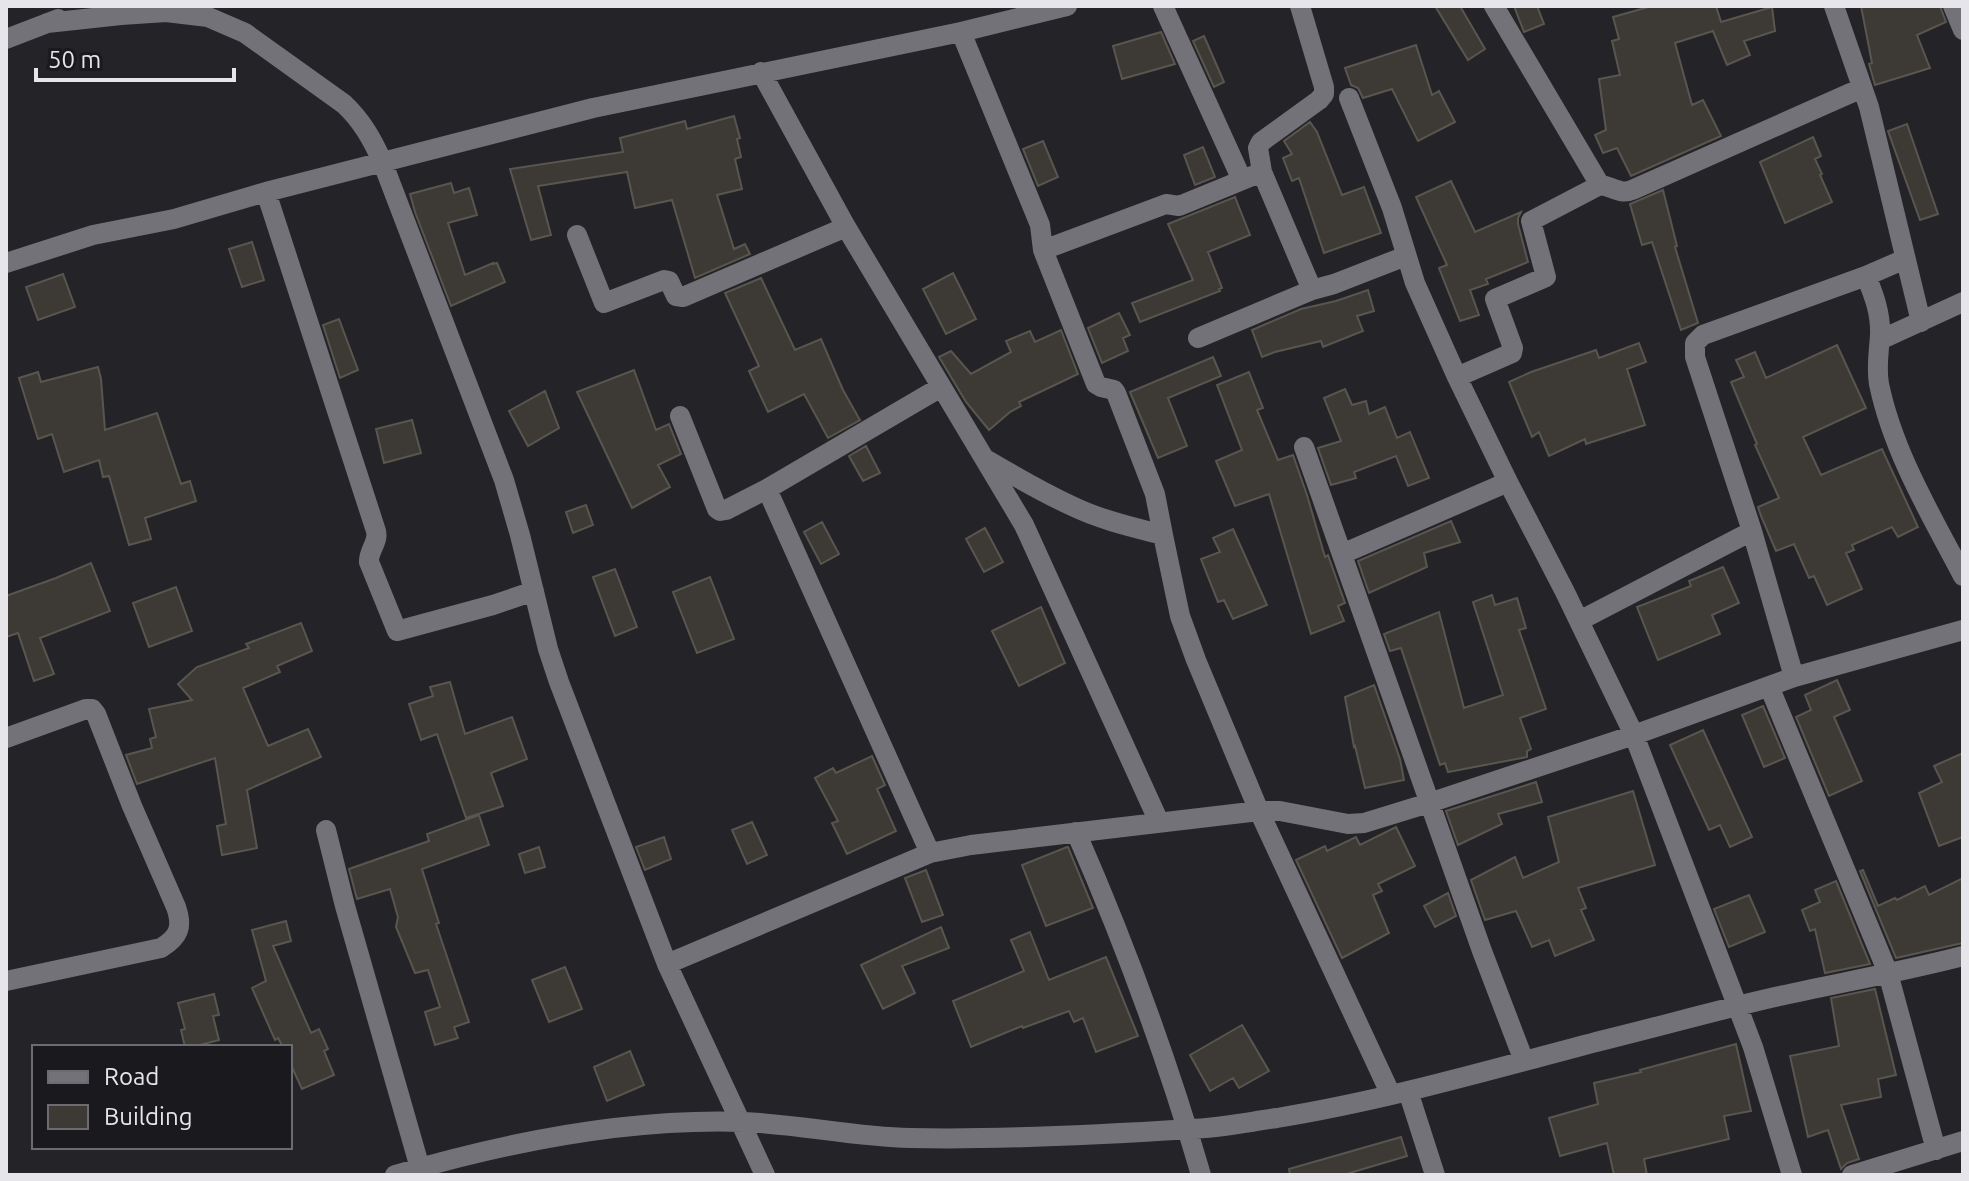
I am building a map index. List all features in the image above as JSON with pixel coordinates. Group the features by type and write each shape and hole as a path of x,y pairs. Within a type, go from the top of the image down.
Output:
{"street":[{"path":"6,39 90,6"},
{"path":"6,263 93,235 174,219 382,161 593,108 961,32 1067,6"},
{"path":"1163,6 1242,180"},
{"path":"1300,6 1324,94 1261,142 1258,148 1262,172 1312,290"},
{"path":"1494,6 1600,185"},
{"path":"1834,6 1869,107 1921,322"},
{"path":"1953,6 1963,30"},
{"path":"47,23 166,12 208,17 245,33 344,104 366,128 382,161 504,480 559,682 667,964 765,1175"},
{"path":"961,32 1040,225 1043,250 1096,384 1116,393 1155,494 1184,626 1259,811 1400,1093 1435,1175"},
{"path":"761,72 846,227 1005,491 1036,549 1159,822"},
{"path":"1457,377 1512,353 1513,348 1495,299 1546,277 1531,221 1600,185 1628,192 1862,88"},
{"path":"1349,98 1392,208 1415,283 1457,377 1634,735 1753,1047 1792,1175"},
{"path":"1043,250 1166,204 1179,206 1262,172"},
{"path":"266,192 376,531 377,539 369,562 397,631 534,591"},
{"path":"577,235 604,303 664,280 669,281 676,296 683,297 846,227"},
{"path":"1198,338 1312,290 1406,256"},
{"path":"1794,677 1752,531 1695,357 1695,343 1703,335 1905,259"},
{"path":"1866,276 1878,310 1880,340 1876,366 1886,410 1905,463 1963,576"},
{"path":"1880,340 1963,302"},
{"path":"680,416 720,511 767,489 941,387"},
{"path":"1304,447 1482,951 1524,1061"},
{"path":"983,457 1075,508 1163,535"},
{"path":"1342,554 1508,482"},
{"path":"767,489 930,853"},
{"path":"1579,621 1752,531"},
{"path":"667,964 930,853 971,845 1259,811 1280,811 1339,823 1364,823 1634,735 1794,677 1963,630"},
{"path":"1769,686 1888,973 1936,1150"},
{"path":"6,738 92,709 176,907 180,928 173,941 161,948 6,981"},
{"path":"326,830 420,1172"},
{"path":"1076,832 1149,1011 1201,1175"},
{"path":"395,1175 420,1172 475,1153 544,1139 662,1125 739,1122 908,1138 1188,1129 1238,1124 1400,1093 1738,1006 1963,956"},
{"path":"1852,1175 1963,1141"}],"building":[{"path":"1435,6 1460,6 1485,49 1468,60"},
{"path":"1514,6 1537,6 1544,24 1524,32"},
{"path":"1652,6 1716,6 1721,22 1772,7 1775,31 1744,41 1750,55 1727,65 1713,31 1675,43 1692,105 1703,100 1721,136 1631,176 1617,148 1603,153 1595,135 1606,130 1599,79 1620,75 1612,41 1619,39 1613,17"},
{"path":"1861,6 1940,6 1946,22 1917,35 1930,68 1875,85"},
{"path":"1161,32 1175,64 1122,79 1113,46"},
{"path":"1204,36 1224,82 1214,87 1193,41"},
{"path":"1416,45 1432,95 1439,91 1455,122 1418,141 1392,89 1363,98 1358,88 1351,85 1345,68"},
{"path":"734,116 741,157 735,159 742,189 717,195 734,249 745,244 750,254 695,278 672,200 635,208 627,172 538,186 551,235 531,240 510,169 623,152 620,138 685,121 687,129"},
{"path":"1310,122 1342,195 1364,187 1381,233 1324,253 1299,178 1292,181 1283,158 1292,154 1284,141"},
{"path":"1907,124 1938,214 1920,220 1888,131"},
{"path":"1813,137 1821,156 1815,159 1832,202 1785,223 1760,162"},
{"path":"1043,141 1058,177 1038,186 1023,149"},
{"path":"1203,147 1215,177 1195,185 1184,155"},
{"path":"1451,181 1475,232 1521,212 1518,224 1528,262 1486,279 1488,284 1470,290 1479,315 1460,321 1439,268 1447,265 1416,197"},
{"path":"451,183 454,193 469,188 477,215 448,223 465,275 497,263 505,282 451,306 410,194"},
{"path":"1663,190 1675,247 1698,323 1681,330 1652,242 1642,245 1630,204"},
{"path":"1235,197 1250,235 1208,252 1222,288 1220,291 1140,322 1132,303 1193,280 1168,224"},
{"path":"252,242 264,280 242,287 229,249"},
{"path":"953,273 976,319 946,334 923,289"},
{"path":"63,274 75,307 38,320 26,287"},
{"path":"761,278 795,350 821,339 860,420 828,438 804,394 768,412 749,371 759,366 725,293"},
{"path":"1368,290 1374,311 1357,316 1363,331 1323,347 1321,341 1262,357 1252,330 1301,309"},
{"path":"1119,313 1130,335 1123,338 1128,351 1102,363 1088,328"},
{"path":"339,319 358,370 340,378 323,325"},
{"path":"1061,330 1078,374 1019,402 1021,406 989,430 966,402 939,357 951,351 971,374 1011,352 1006,341 1030,331 1035,342"},
{"path":"1639,343 1646,362 1627,369 1645,425 1586,444 1585,439 1549,456 1539,432 1532,437 1509,382 1596,350 1599,358"},
{"path":"1837,345 1866,408 1803,437 1821,475 1882,449 1918,527 1898,537 1892,527 1852,545 1854,550 1846,553 1862,589 1827,605 1814,576 1809,578 1794,544 1776,551 1758,507 1779,498 1731,382 1744,377 1736,360 1755,352 1766,378"},
{"path":"1213,357 1221,376 1168,398 1187,446 1158,458 1130,392"},
{"path":"98,367 105,430 157,413 181,484 190,481 196,501 145,518 151,539 129,545 109,476 103,477 99,460 64,472 52,434 38,439 19,378 38,372 41,382"},
{"path":"634,370 656,430 669,424 681,454 658,465 670,487 632,508 577,392"},
{"path":"1249,372 1263,408 1257,410 1278,460 1293,455 1325,557 1328,555 1345,603 1338,606 1344,621 1311,634 1269,494 1235,506 1216,461 1242,450 1217,385"},
{"path":"1345,389 1352,405 1366,401 1369,414 1385,407 1397,438 1410,432 1429,478 1408,486 1396,456 1354,472 1356,478 1331,485 1318,448 1341,441 1324,398"},
{"path":"545,391 559,428 528,446 509,411"},
{"path":"412,420 421,453 384,463 376,429"},
{"path":"866,446 880,473 863,481 849,456"},
{"path":"586,505 593,525 573,533 566,512"},
{"path":"1451,521 1460,542 1424,553 1427,567 1369,593 1358,561"},
{"path":"822,522 839,554 821,564 804,532"},
{"path":"985,528 1003,562 984,572 966,539"},
{"path":"1233,529 1267,605 1233,619 1224,600 1218,602 1201,559 1220,552 1213,538"},
{"path":"91,563 110,611 40,638 54,674 34,681 18,633 6,637 6,596"},
{"path":"1723,567 1739,603 1712,615 1720,634 1658,660 1637,607 1691,586 1689,581"},
{"path":"615,569 637,627 615,636 593,577"},
{"path":"710,577 734,639 697,653 673,592"},
{"path":"176,587 192,631 149,647 133,603"},
{"path":"1492,595 1495,605 1517,598 1526,628 1519,630 1546,709 1520,718 1531,749 1527,751 1527,757 1448,772 1445,763 1440,765 1401,648 1390,651 1384,634 1439,612 1464,708 1503,695 1473,602"},
{"path":"1041,607 1065,663 1019,686 992,631"},
{"path":"301,623 312,651 277,666 280,672 243,688 268,746 308,729 321,757 247,790 257,848 222,855 217,826 226,824 215,758 137,784 126,755 152,748 150,739 156,737 149,709 192,700 178,684 197,667 249,648 246,644"},
{"path":"1837,680 1850,710 1834,717 1862,781 1829,796 1796,717 1811,710 1805,695"},
{"path":"450,682 465,734 512,717 527,759 491,773 503,806 466,818 437,734 421,740 409,704 433,696 430,687"},
{"path":"1374,685 1400,759 1404,780 1365,788 1345,697"},
{"path":"1763,706 1785,758 1764,767 1742,715"},
{"path":"1703,730 1752,837 1730,847 1720,825 1709,830 1670,745"},
{"path":"1963,753 1963,837 1939,846 1919,793 1942,782 1934,766"},
{"path":"872,756 885,785 877,789 896,831 847,854 832,823 838,821 815,778 833,768 836,773"},
{"path":"1536,782 1542,802 1498,814 1502,824 1458,845 1446,811"},
{"path":"1633,791 1655,865 1578,888 1586,908 1581,910 1594,940 1555,956 1549,940 1532,947 1516,911 1485,920 1471,880 1515,857 1523,878 1559,862 1548,817"},
{"path":"479,815 489,845 422,869 439,923 436,924 469,1022 454,1027 458,1038 435,1045 425,1012 440,1007 428,970 415,973 396,927 398,917 390,889 357,899 349,869 429,841 427,834"},
{"path":"752,822 767,855 747,864 732,830"},
{"path":"1396,827 1415,866 1378,884 1382,891 1373,895 1389,933 1342,958 1296,860 1325,846 1327,851 1356,837 1360,845"},
{"path":"664,837 671,859 645,870 636,847"},
{"path":"539,847 545,867 525,873 519,854"},
{"path":"1068,847 1093,908 1046,926 1022,865"},
{"path":"926,870 943,915 922,922 905,878"},
{"path":"1863,870 1878,906 1925,886 1929,895 1963,878 1963,943 1896,958 1860,871"},
{"path":"1836,881 1870,964 1825,973 1815,929 1810,931 1802,910 1820,902 1815,890"},
{"path":"1448,893 1456,916 1435,927 1424,906"},
{"path":"1749,895 1765,932 1729,947 1714,909"},
{"path":"286,921 291,941 273,946 311,1033 319,1029 328,1049 324,1051 334,1075 302,1089 292,1067 292,1045 282,1045 278,1038 275,1040 252,988 266,981 252,930"},
{"path":"941,927 949,948 902,966 915,993 883,1009 861,965"},
{"path":"1030,932 1049,980 1106,957 1138,1036 1096,1052 1083,1018 1074,1022 1069,1011 971,1047 953,1001 1024,971 1011,940"},
{"path":"565,967 582,1009 549,1022 532,980"},
{"path":"1875,989 1896,1075 1878,1079 1881,1097 1841,1105 1859,1159 1841,1169 1828,1130 1808,1137 1790,1056 1839,1046 1831,998"},
{"path":"214,994 219,1015 213,1016 219,1040 185,1045 181,1030 185,1029 178,1003"},
{"path":"1242,1025 1269,1071 1239,1088 1233,1078 1210,1091 1190,1055"},
{"path":"1736,1044 1751,1111 1724,1116 1729,1139 1644,1159 1647,1175 1614,1175 1607,1143 1560,1156 1549,1118 1598,1104 1594,1083"},
{"path":"630,1051 644,1085 607,1101 594,1067"},
{"path":"1401,1137 1407,1156 1343,1175 1290,1175 1289,1169"}]}
